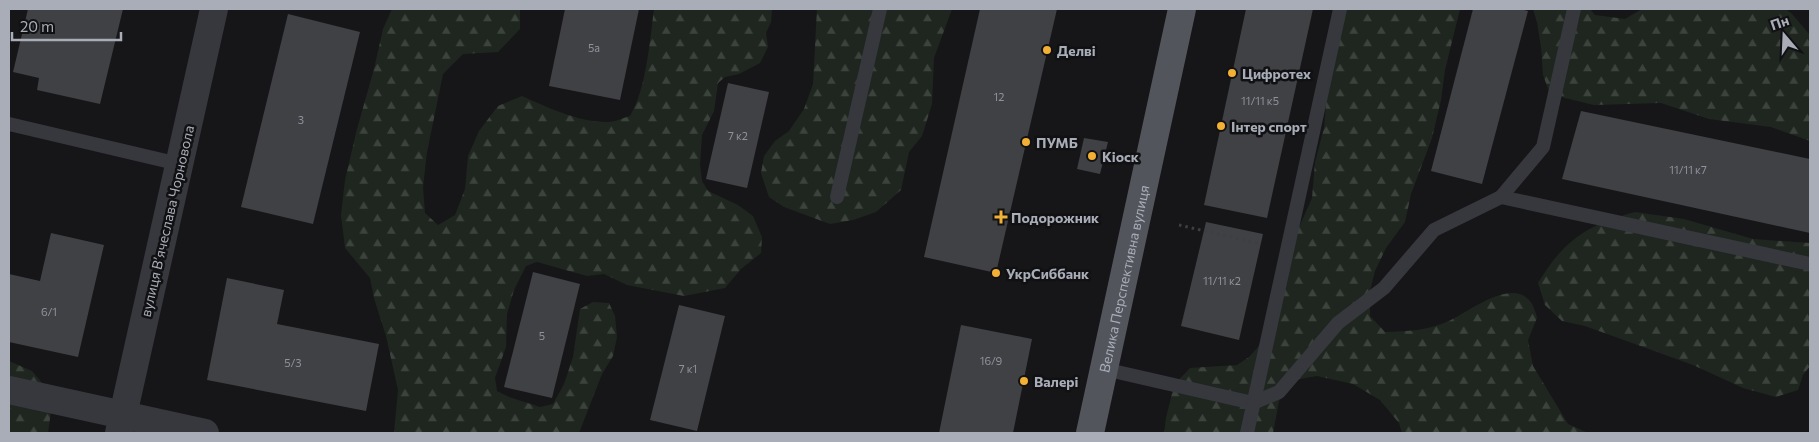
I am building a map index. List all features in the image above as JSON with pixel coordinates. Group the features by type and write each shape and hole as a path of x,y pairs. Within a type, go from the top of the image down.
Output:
{"main road":[{"name":"Велика Перспективна вулиця","path":"1090,433 1182,9"}],"street":[{"name":"вулиця Вʼячеслава Чорновола","path":"121,425 214,9"},
{"path":"9,390 84,406 121,425 205,433"}],"lane":[{"path":"838,197 880,9"},
{"path":"1246,433 1340,9"},
{"path":"1104,369 1253,403 1279,392 1338,323 1384,288 1434,230 1501,197 1543,147 1574,9"},
{"path":"9,124 179,164"},
{"path":"1501,197 1810,264"}],"path":[{"path":"1179,226 1287,250"}],"green space":[{"path":"392,9 520,9 520,29 498,52 463,54 443,74 427,152 423,187 425,213 438,225 455,215 465,189 468,156 479,131 498,106 522,96 575,117 598,122 616,121 630,116 640,93 649,50 654,9 772,9 771,22 766,33 768,47 760,63 739,74 725,77 718,83 714,111 702,135 700,165 702,181 708,191 738,205 753,216 762,237 761,253 741,269 725,288 684,296 627,285 604,274 587,276 537,262 526,266 514,290 507,314 506,347 495,378 497,391 540,407 553,404 564,384 573,357 580,309 593,302 609,303 615,316 617,337 613,356 602,374 579,433 394,433 398,390 386,336 370,278 345,248 341,215 345,180 357,129 383,29"},
{"path":"817,9 952,9 934,58 932,104 922,136 909,152 901,190 876,212 853,220 830,224 784,207 769,197 761,173 764,156 775,141 789,131 804,109 813,84"},
{"path":"1334,9 1460,9 1445,70 1441,100 1432,138 1411,194 1405,222 1386,248 1375,271 1370,291 1370,316 1385,332 1417,330 1449,321 1491,298 1503,294 1514,293 1524,296 1532,304 1537,318 1528,340 1533,366 1568,424 1588,433 1402,433 1399,423 1380,400 1353,384 1317,376 1294,380 1279,401 1273,433 1164,433 1174,385 1190,368 1237,365 1249,357 1267,337 1288,252 1312,198 1315,162 1324,128"},
{"path":"1533,9 1590,9 1595,15 1625,19 1642,9 1786,9 1810,35 1810,141 1771,127 1709,119 1661,103 1594,105 1565,98 1549,91 1543,75 1541,47"},
{"path":"1635,212 1684,219 1753,239 1810,243 1810,366 1803,375 1798,390 1776,397 1743,388 1693,365 1585,326 1562,321 1545,305 1538,283 1567,245 1590,229"},
{"path":"9,361 32,371 53,396 48,433 9,433"}],"building":[{"path":"28,9 123,9 100,104 37,90 39,78 13,72"},
{"path":"565,9 639,9 620,100 549,86"},
{"path":"980,9 1057,9 996,273 924,257"},
{"path":"1246,9 1313,9 1267,218 1204,205"},
{"path":"1473,9 1519,9 1528,11 1482,184 1431,171"},
{"path":"288,14 360,32 313,224 241,207"},
{"path":"728,83 769,92 747,188 706,179"},
{"path":"1581,111 1810,159 1810,233 1562,179"},
{"name":"Кіоск","path":"1084,138 1108,142 1100,174 1077,169"},
{"path":"1206,222 1263,234 1239,340 1181,326"},
{"path":"51,233 104,245 78,357 9,342 9,274 40,281"},
{"path":"533,272 580,284 552,398 504,387"},
{"path":"227,278 284,290 277,324 379,344 366,411 207,380"},
{"path":"679,305 725,316 697,431 650,420"},
{"path":"961,325 1032,339 1013,433 939,433"}],"place":[{"name":"Делві","path":"1047,50"},
{"name":"Цифротех","path":"1232,73"},
{"name":"Інтер спорт","path":"1221,126"},
{"name":"ПУМБ","path":"1026,142"},
{"name":"Кіоск","path":"1092,156"},
{"name":"Подорожник","path":"1001,217"},
{"name":"УкрСиббанк","path":"996,273"},
{"name":"Валері","path":"1024,381"}]}
